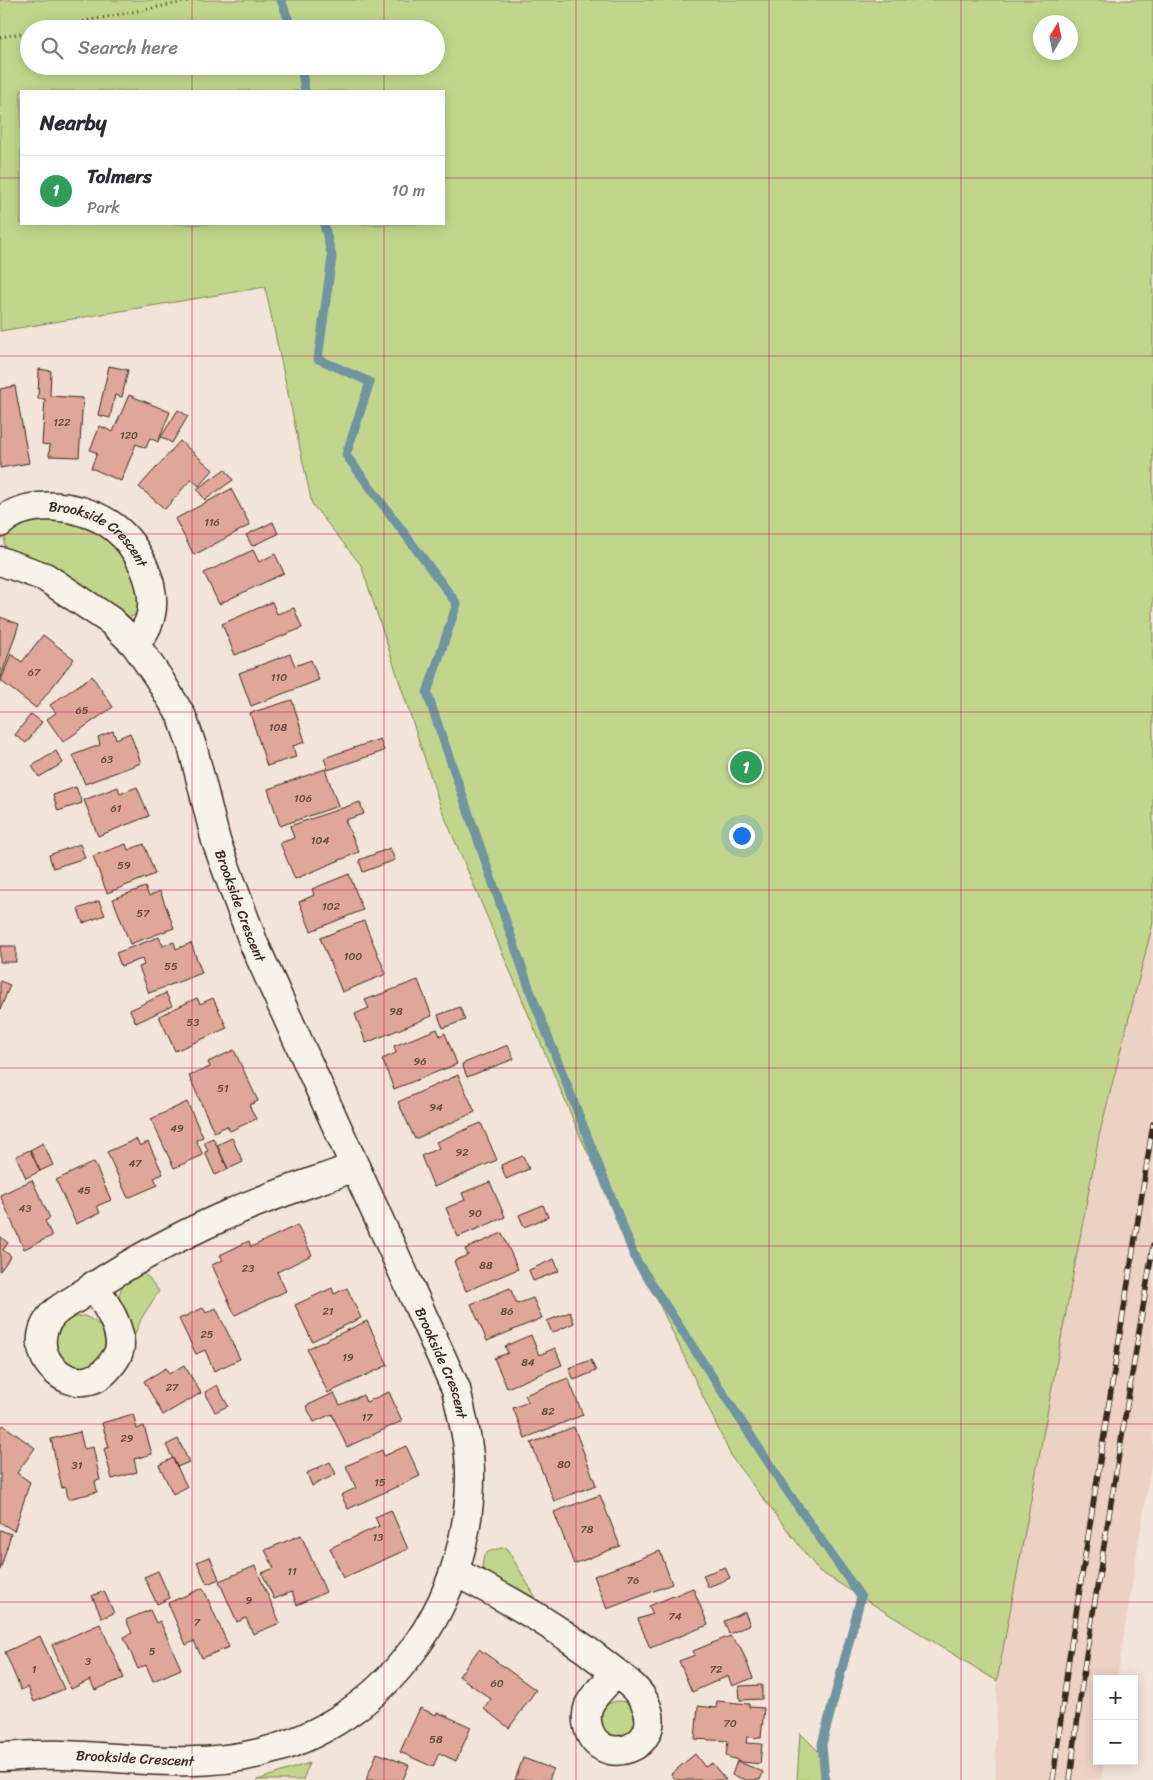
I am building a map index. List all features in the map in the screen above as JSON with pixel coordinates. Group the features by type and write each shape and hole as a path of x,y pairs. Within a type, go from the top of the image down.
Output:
{"street":[{"name":"Brookside Crescent","path":"0,523 23,510 49,506 70,509 91,516 115,528 131,546 146,570 152,598 151,614 146,628 135,644"},
{"name":"Brookside Crescent","path":"0,561 45,576 111,621 135,644 182,717 193,749 216,841 254,944 456,1389 468,1442 470,1475 467,1516 455,1572 427,1631 383,1686 347,1716 312,1736 214,1770 181,1763 62,1754 0,1757"},
{"path":"94,1285 170,1241 233,1212 355,1167"},
{"path":"455,1572 514,1602 572,1639 616,1673"}],"path":[{"path":"91,20 194,0"},
{"path":"0,37 20,34"}],"shaded area":[{"path":"1153,923 1153,1451 1118,1675 1093,1675 1093,1765 1103,1765 1101,1780 995,1780 997,1681 1099,1136"}],"green space":[{"path":"0,0 1153,0 1153,923 1099,1136 997,1681 819,1571 732,1458 581,1138 441,808 361,565 312,504 265,287 0,331"},
{"path":"53,519 90,528 101,534 118,549 132,569 136,580 140,603 138,614 125,619 6,551 4,543 6,534 28,523"},
{"path":"139,1271 148,1277 159,1291 141,1319 133,1339 118,1298 123,1284"},
{"path":"84,1316 98,1324 105,1336 108,1347 88,1370 67,1367 54,1351 58,1331 64,1322"},
{"path":"506,1547 536,1598 529,1601 485,1574 482,1567 484,1555 490,1551"},
{"path":"619,1701 633,1706 638,1720 633,1734 619,1739 605,1734 600,1720 605,1706"},
{"path":"800,1733 825,1758 830,1780 797,1780"},
{"path":"309,1763 303,1780 257,1780"}],"building":[{"path":"109,366 128,370 122,397 115,395 110,418 98,415"},
{"path":"39,369 51,371 50,396 83,398 79,457 49,456 50,445 42,444 45,399 38,399"},
{"path":"15,386 29,463 0,468 0,389"},
{"path":"129,395 170,412 158,442 150,438 146,448 136,444 121,481 91,468 97,453 90,450 100,426 113,432"},
{"path":"178,410 188,416 172,443 161,437"},
{"path":"180,441 213,470 199,486 191,479 165,509 139,487"},
{"path":"225,469 233,480 205,500 197,489"},
{"path":"231,489 250,525 194,555 175,519"},
{"path":"273,522 278,534 252,546 246,535"},
{"path":"253,550 259,562 275,554 284,573 219,604 204,573"},
{"path":"272,602 277,614 294,608 302,628 235,655 222,624"},
{"path":"0,617 19,624 0,680"},
{"path":"43,635 74,659 36,708 1,681 11,654 22,662"},
{"path":"290,654 295,666 311,660 319,680 251,706 239,673"},
{"path":"92,676 113,707 63,742 47,719 56,713 50,705"},
{"path":"292,700 305,742 293,746 296,757 267,766 250,713"},
{"path":"31,714 42,722 26,743 15,735"},
{"path":"113,731 116,739 130,733 141,763 85,784 73,755 100,745 98,737"},
{"path":"380,739 384,751 328,770 324,758"},
{"path":"56,751 63,763 39,777 32,766"},
{"path":"325,769 338,806 280,826 268,789"},
{"path":"76,787 82,803 58,811 53,795"},
{"path":"118,787 120,794 137,787 149,816 98,836 84,800"},
{"path":"360,802 364,814 345,820 359,852 295,879 280,843 294,838 290,826"},
{"path":"80,844 85,858 53,868 49,855"},
{"path":"126,844 128,850 144,844 155,874 107,893 93,856"},
{"path":"390,848 395,860 363,872 359,860"},
{"path":"349,874 363,910 311,931 299,902 314,895 312,889"},
{"path":"145,887 149,896 160,891 174,928 130,944 113,899"},
{"path":"99,901 105,915 83,923 78,909"},
{"path":"364,921 386,974 342,992 320,938"},
{"path":"159,937 163,946 174,942 176,949 191,943 202,973 149,993 139,967 144,965 142,959 121,966 116,953"},
{"path":"0,946 16,946 16,962 0,962"},
{"path":"418,980 432,1016 366,1043 355,1014 369,1008 365,1000"},
{"path":"0,981 10,985 0,1010"},
{"path":"166,993 172,1006 136,1023 130,1010"},
{"path":"197,998 200,1004 213,998 227,1028 175,1051 159,1016"},
{"path":"460,1007 465,1020 443,1028 438,1015"},
{"path":"437,1029 440,1036 445,1033 457,1064 394,1089 382,1059 396,1053 394,1046"},
{"path":"508,1045 514,1059 467,1077 462,1064"},
{"path":"234,1050 258,1101 249,1105 256,1119 230,1131 227,1126 214,1132 189,1076 210,1067 208,1062"},
{"path":"458,1075 475,1112 415,1139 398,1102"},
{"path":"187,1102 203,1137 196,1140 203,1155 174,1168 151,1119"},
{"path":"481,1123 497,1160 434,1187 421,1156 439,1148 436,1142"},
{"path":"213,1138 228,1169 215,1175 205,1152 208,1151 204,1142"},
{"path":"232,1138 243,1162 228,1169 217,1145"},
{"path":"136,1139 140,1146 148,1142 163,1174 154,1178 158,1185 128,1198 107,1152"},
{"path":"43,1143 53,1165 40,1171 30,1150"},
{"path":"30,1150 40,1171 26,1178 16,1156"},
{"path":"523,1156 529,1169 506,1179 501,1165"},
{"path":"94,1162 111,1200 97,1206 100,1213 76,1224 56,1180"},
{"path":"32,1180 50,1218 45,1221 52,1236 24,1249 0,1195"},
{"path":"490,1182 505,1217 458,1237 446,1208 465,1200 462,1193"},
{"path":"543,1205 548,1217 524,1227 519,1215"},
{"path":"297,1225 312,1255 277,1272 286,1291 235,1315 212,1265 223,1260 220,1255 249,1241 251,1247"},
{"path":"502,1233 518,1269 466,1291 454,1261 468,1255 465,1249"},
{"path":"0,1236 8,1243 3,1250 11,1256 0,1271"},
{"path":"554,1259 559,1271 533,1281 529,1270"},
{"path":"332,1288 334,1294 347,1288 361,1318 312,1341 295,1305"},
{"path":"510,1288 517,1304 533,1298 542,1318 487,1341 471,1304"},
{"path":"203,1308 206,1313 216,1308 240,1359 214,1371 205,1350 196,1354 179,1319"},
{"path":"570,1312 574,1323 552,1333 547,1321"},
{"path":"367,1321 388,1365 328,1393 307,1349"},
{"path":"531,1335 539,1355 555,1348 562,1365 507,1388 494,1358 508,1353 505,1346"},
{"path":"591,1360 596,1371 574,1380 569,1368"},
{"path":"184,1365 201,1393 163,1415 144,1381 166,1368 169,1374"},
{"path":"568,1378 583,1415 525,1438 513,1408 528,1402 525,1395"},
{"path":"217,1385 228,1406 215,1412 205,1392"},
{"path":"389,1392 402,1421 347,1447 332,1414 314,1422 306,1406 334,1393 340,1405 363,1395 366,1402"},
{"path":"133,1414 137,1429 144,1426 152,1454 134,1459 137,1472 112,1479 104,1449 109,1447 102,1423"},
{"path":"3,1425 35,1448 17,1473 30,1482 14,1531 0,1522 0,1429"},
{"path":"574,1427 596,1485 554,1501 531,1443"},
{"path":"80,1432 84,1449 93,1447 100,1480 95,1481 97,1492 68,1499 66,1487 62,1488 51,1439"},
{"path":"178,1439 189,1462 177,1467 166,1445"},
{"path":"406,1446 420,1476 348,1509 341,1495 356,1488 346,1466 382,1450 384,1456"},
{"path":"173,1458 187,1487 173,1494 159,1465"},
{"path":"330,1462 336,1474 312,1486 307,1473"},
{"path":"600,1495 620,1546 574,1564 554,1512"},
{"path":"391,1510 408,1549 343,1578 330,1548 379,1526 375,1517"},
{"path":"0,1530 11,1534 0,1570"},
{"path":"301,1535 326,1592 297,1605 292,1592 274,1599 262,1573 274,1568 265,1550"},
{"path":"660,1551 672,1584 607,1609 594,1576"},
{"path":"210,1557 219,1579 207,1584 197,1562"},
{"path":"255,1566 280,1623 253,1634 246,1618 237,1622 219,1581"},
{"path":"725,1567 730,1578 708,1587 703,1575"},
{"path":"158,1571 170,1598 157,1604 144,1577"},
{"path":"203,1588 229,1647 202,1658 194,1641 186,1645 168,1603"},
{"path":"693,1588 708,1625 650,1648 638,1619 653,1614 649,1606"},
{"path":"104,1591 114,1613 102,1618 92,1596"},
{"path":"150,1610 156,1623 160,1621 181,1669 153,1681 146,1665 138,1669 124,1637 132,1633 126,1620"},
{"path":"745,1612 750,1625 729,1634 724,1621"},
{"path":"100,1624 124,1678 95,1690 90,1680 71,1689 52,1645"},
{"path":"40,1636 64,1689 34,1702 28,1687 21,1690 5,1652"},
{"path":"730,1636 741,1648 753,1678 732,1686 728,1676 692,1692 679,1661 695,1655 693,1651"},
{"path":"479,1649 536,1690 509,1728 484,1709 491,1699 459,1676"},
{"path":"762,1685 762,1699 740,1700 739,1686"},
{"path":"717,1701 749,1704 749,1707 764,1708 761,1738 747,1737 746,1743 762,1744 760,1764 743,1762 726,1756 728,1741 695,1739 698,1706 716,1708"},
{"path":"420,1708 436,1715 437,1712 471,1727 456,1761 439,1753 433,1767 400,1752"},
{"path":"377,1753 409,1765 403,1780 366,1780"},
{"path":"695,1754 705,1767 712,1763 726,1780 676,1780 671,1774"},
{"path":"523,1758 553,1769 549,1780 515,1780"},
{"path":"737,1761 763,1772 760,1780 746,1780 732,1775"}],"waterway":[{"path":"281,0 289,20"},
{"path":"302,75 305,90"},
{"path":"324,225 332,257 318,359 370,382 346,455 457,604 427,693 532,996 636,1260 783,1485 861,1597 822,1744 825,1780"}],"railway":[{"path":"1053,1780 1068,1664 1153,1124"},
{"path":"1070,1780 1084,1668 1153,1246"}],"place":[{"name":"Tolmers","path":"746,767"}]}
